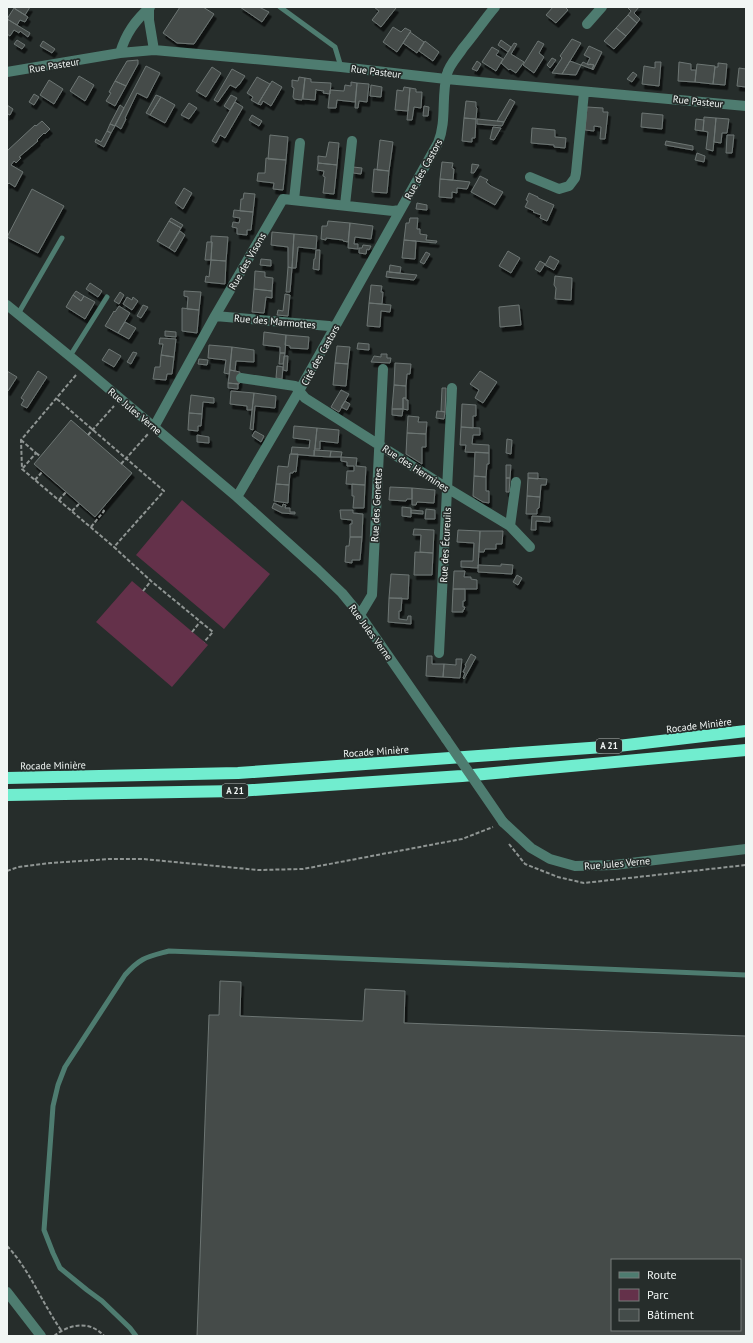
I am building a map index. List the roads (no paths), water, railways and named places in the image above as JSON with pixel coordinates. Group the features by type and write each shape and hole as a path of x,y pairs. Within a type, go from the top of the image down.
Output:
{"highway":[{"name":"Rocade Minière","path":"7,778 238,773 618,746 746,731"},
{"name":"A 21","path":"7,795 238,791 462,776 746,750"}],"street":[{"path":"150,7 149,20 154,50"},
{"path":"120,53 124,40 138,17 150,7"},
{"path":"446,79 447,72 455,60 495,7"},
{"path":"587,24 602,7"},
{"name":"Rue Pasteur","path":"7,72 120,53 154,50 342,67 446,79 746,106"},
{"name":"Rue des Castors","path":"400,210 438,144 444,122 446,79"},
{"path":"530,177 559,189 569,186 575,178 584,92"},
{"path":"345,205 352,141"},
{"path":"294,200 300,143"},
{"name":"Rue des Visons","path":"154,428 215,316 282,199 393,211 400,210"},
{"name":"Cité des Castors","path":"237,497 335,328 400,210"},
{"name":"Rue Jules Verne","path":"7,305 70,356 237,497 318,570 342,594 360,615 503,822 531,848 550,859 575,866 614,864 746,849"},
{"name":"Rue des Marmottes","path":"215,316 329,326 335,328"},
{"name":"Rue des Genettes","path":"360,615 372,595 383,369"},
{"name":"Rue des Hermines","path":"240,378 295,386 305,398 510,526 530,547"},
{"name":"Rue des Écureuils","path":"439,653 452,388"},
{"path":"510,526 516,482"},
{"path":"7,1292 41,1336"}],"lane":[{"path":"280,7 335,46 342,67"},
{"path":"18,314 62,238"},
{"path":"70,356 107,297"},
{"path":"136,1336 130,1328 102,1301 60,1268 44,1230 53,1106 58,1085 65,1067 125,975 135,964 147,956 170,951 746,974"}]}
